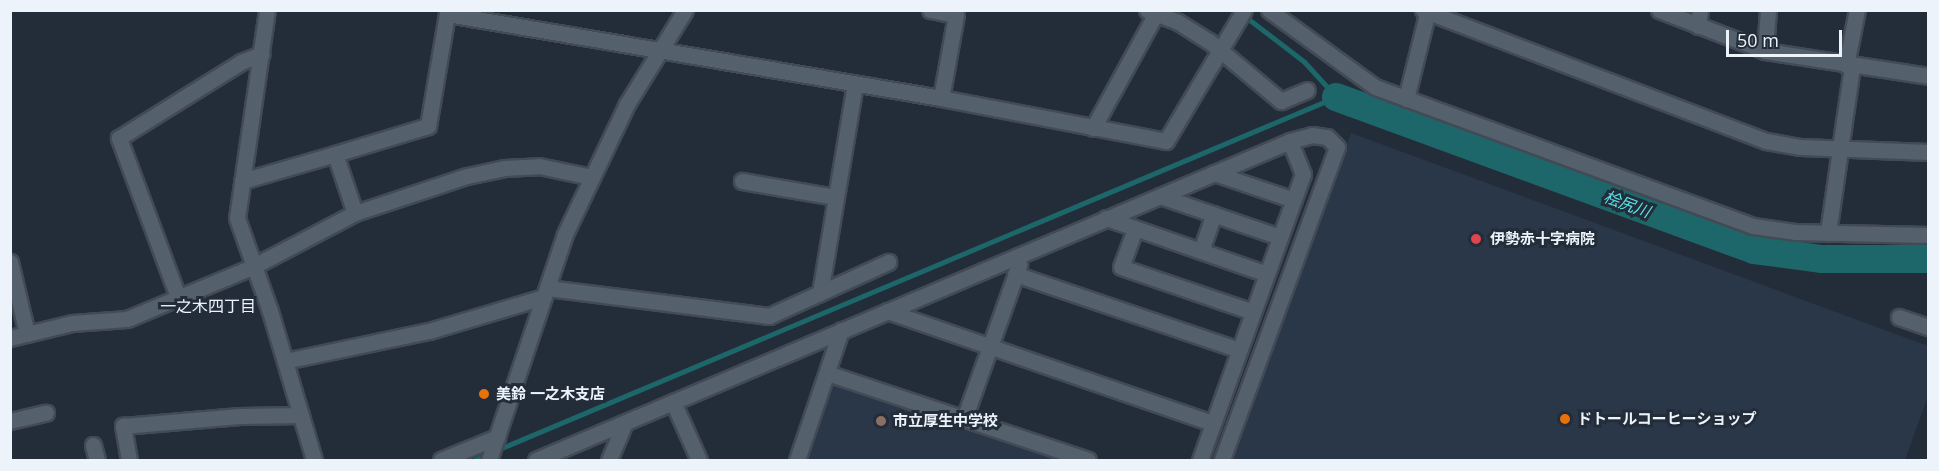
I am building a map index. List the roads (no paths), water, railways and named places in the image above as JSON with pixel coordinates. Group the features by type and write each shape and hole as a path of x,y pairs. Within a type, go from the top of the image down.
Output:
{"street":[{"path":"267,10 237,218 285,361 314,460"},
{"path":"489,460 565,234 591,177 658,51 685,10"},
{"path":"930,10 956,15 940,98"},
{"path":"242,181 428,126 447,14 502,17 658,51 940,98 1166,141 1221,51 1232,26 1244,10"},
{"path":"1269,10 1364,81 1406,99 1753,226 1828,233 1929,235"},
{"path":"1659,10 1765,51 1849,66 1929,76"},
{"path":"1698,26 1700,10"},
{"path":"1765,51 1768,10"},
{"path":"1828,233 1841,147 1857,10"},
{"path":"1406,99 1426,11 1766,141 1929,152"},
{"path":"1093,128 1151,13 1178,22 1221,51 1281,101 1307,90"},
{"path":"178,297 119,138 241,62 262,54"},
{"path":"820,293 855,84"},
{"path":"536,460 1290,141 1319,135 1335,141 1337,147 1222,460"},
{"path":"1200,460 1304,174 1290,141"},
{"path":"335,154 355,213"},
{"path":"10,338 72,323 127,319 252,267 355,213 504,168 540,166 591,177"},
{"path":"1214,173 1294,200"},
{"path":"742,181 836,197"},
{"path":"1160,196 1280,237"},
{"path":"1202,252 1214,214"},
{"path":"1106,219 1267,274"},
{"path":"1135,229 1121,267 1252,312"},
{"path":"964,419 1023,253"},
{"path":"10,262 27,334"},
{"path":"285,361 429,331 546,292 770,316 888,262"},
{"path":"1015,274 1239,350"},
{"path":"887,311 1213,423"},
{"path":"1899,317 1929,327"},
{"path":"797,460 841,330"},
{"path":"827,373 1088,460"},
{"path":"673,402 699,460"},
{"path":"10,421 46,413"},
{"path":"129,460 123,426 240,416 301,415"},
{"path":"609,460 624,424"},
{"path":"441,460 497,438"}],"waterway":[{"path":"497,450 1336,97 1304,62 1244,16"},
{"name":"桧尻川","path":"1336,97 1754,250 1822,259 1928,259"},
{"path":"475,460 487,455"}],"place":[{"name":"伊勢赤十字病院","path":"1476,239"},
{"name":"美鈴 一之木支店","path":"484,394"},
{"name":"ドトールコーヒーショップ","path":"1565,419"},
{"name":"市立厚生中学校","path":"881,421"}],"district":[{"name":"一之木四丁目","path":"208,306"}]}
